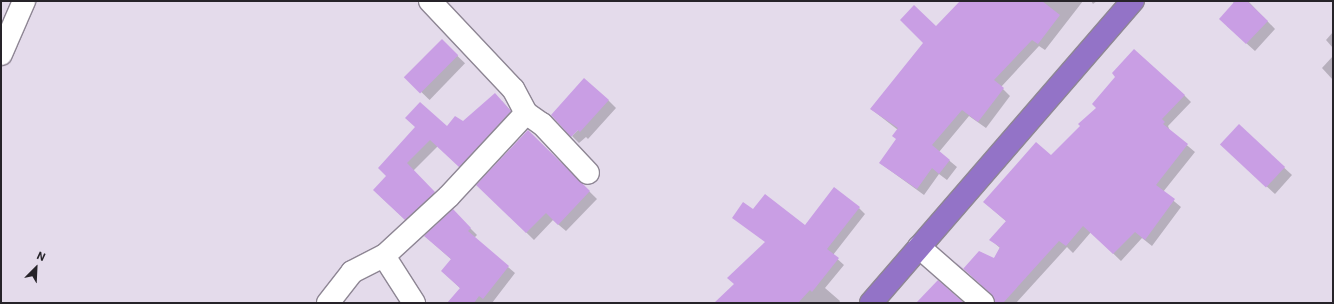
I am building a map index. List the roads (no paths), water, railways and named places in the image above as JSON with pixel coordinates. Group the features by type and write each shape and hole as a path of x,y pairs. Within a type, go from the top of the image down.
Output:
{"highway":[{"path":"871,303 1133,1"}],"street":[{"path":"1,54 24,1"},
{"path":"430,1 513,89 526,113 542,124 588,173"},
{"path":"328,303 352,272 384,256 449,196 526,113"},
{"path":"919,247 983,303"},
{"path":"384,256 414,303"}]}
